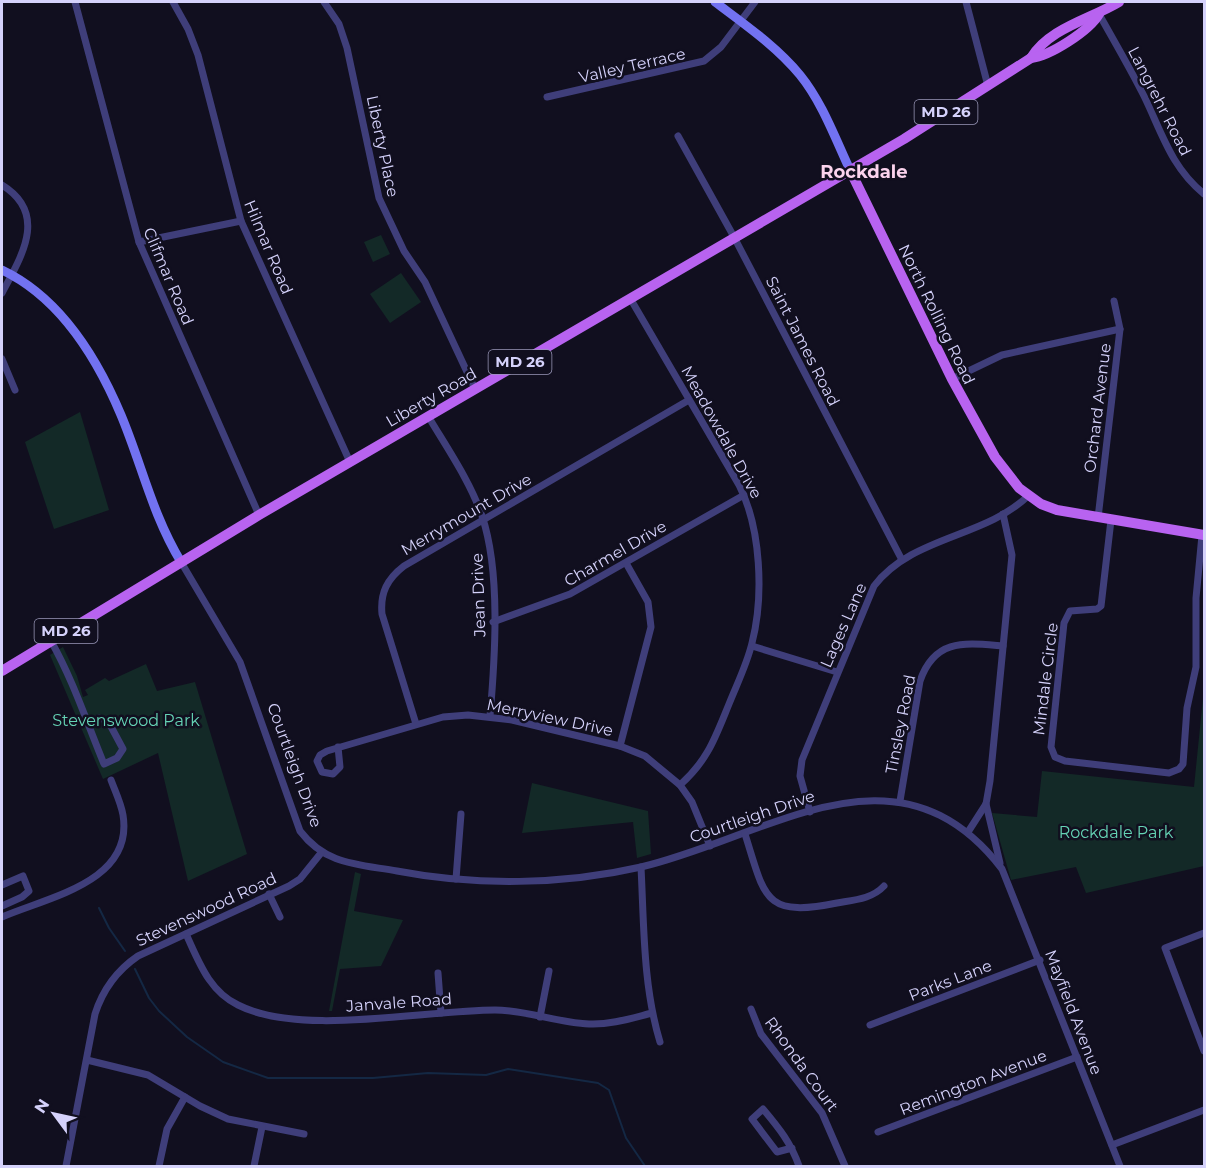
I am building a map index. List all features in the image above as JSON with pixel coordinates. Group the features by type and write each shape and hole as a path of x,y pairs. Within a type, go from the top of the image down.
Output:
{"main road":[{"name":"Liberty Road","path":"2,671 259,515 849,170 988,86 1031,58 1037,48 1088,15 1119,2"},
{"name":"North Rolling Road","path":"849,170 952,379 995,457 1028,495 1057,510 1203,535"}],"street":[{"name":"Clifmar Road","path":"75,2 139,242 259,515"},
{"name":"Hilmar Road","path":"173,2 188,29 198,55 241,221 350,462"},
{"name":"Liberty Place","path":"324,2 339,24 347,48 379,198 404,250 425,282 475,389"},
{"name":"North Rolling Road","path":"715,2 741,21 800,75 820,106 849,170"},
{"name":"Valley Terrace","path":"547,98 704,61 721,47 755,2"},
{"path":"966,2 988,86"},
{"name":"Langrehr Road","path":"1103,8 1168,152 1186,176 1204,194"},
{"name":"Saint James Road","path":"678,136 734,237 902,560"},
{"path":"2,185 19,201 28,222 27,244 2,293"},
{"path":"139,242 241,221"},
{"name":"Courtleigh Drive","path":"2,270 43,297 82,343 121,414 158,522 240,662 300,831 321,853 346,861 407,873 456,879 576,877 641,867 850,801 900,801 939,814 968,832"},
{"name":"Meadowdale Drive","path":"630,298 744,495 756,536 758,609 752,646 711,748 698,769 680,785"},
{"name":"Orchard Avenue","path":"1098,518 1120,329 1114,301"},
{"path":"952,379 1002,355 1120,329"},
{"path":"2,359 15,390"},
{"name":"Merrymount Drive","path":"416,724 382,614 382,595 390,579 404,566 689,400"},
{"name":"Jean Drive","path":"428,416 466,483 483,519 491,562 493,622 490,716"},
{"name":"Charmel Drive","path":"493,622 558,600 744,495"},
{"name":"Lages Lane","path":"810,812 801,784 800,767 874,586 885,573 902,560 1003,514 1028,495"},
{"name":"Mayfield Avenue","path":"1003,514 1012,555 986,804 1002,869 1040,960 1120,1167"},
{"name":"Mindale Circle","path":"1111,520 1101,606 1097,609 1070,611 1064,623 1051,747 1055,757 1065,761 1169,773 1179,769 1183,764 1187,708 1196,667 1196,598 1203,535"},
{"path":"620,746 651,627 648,602 626,563"},
{"path":"51,641 69,677 87,723 104,765 117,758 123,749 122,744 104,718 87,723"},
{"name":"Tinsley Road","path":"900,801 920,681 928,662 941,651 960,644 1003,646"},
{"path":"752,646 837,672"},
{"name":"Merryview Drive","path":"338,747 443,717 490,716 620,746 645,756 680,785 692,802 710,846"},
{"path":"2,917 84,884 111,864 120,846 124,825 123,814 111,780"},
{"name":"Mayfield Avenue","path":"986,804 968,832 1002,869"},
{"path":"456,879 461,813"},
{"path":"745,834 764,888 775,901 785,907 806,909 863,898 878,892 884,886"},
{"name":"Stevenswood Road","path":"66,1167 99,1003 116,974 138,956 300,879 321,853"},
{"path":"641,867 646,973 652,1013 660,1042"},
{"path":"2,885 23,876 29,891 22,897 2,906"},
{"path":"269,894 280,917"},
{"path":"1204,933 1166,948 1204,1051"},
{"name":"Janvale Road","path":"186,934 203,971 218,991 239,1006 254,1011 307,1020 499,1010 592,1024 652,1013"},
{"name":"Parks Lane","path":"870,1025 1040,960"},
{"path":"540,1017 549,971"},
{"path":"438,973 441,1013"},
{"name":"Rhonda Court","path":"751,1009 761,1034 822,1113 845,1167"},
{"name":"Remington Avenue","path":"878,1132 1077,1057"},
{"path":"87,1060 148,1075 185,1098 221,1116 261,1127 304,1134"},
{"path":"159,1167 167,1129 185,1098"},
{"path":"792,1148 777,1152 752,1119 763,1109 792,1148 799,1167"},
{"path":"1112,1145 1204,1110"},
{"path":"254,1167 261,1127"}],"green space":[{"path":"381,235 390,254 373,262 364,242"},
{"path":"401,273 421,302 390,323 370,294"},
{"path":"80,412 109,510 54,529 25,442"},
{"name":"Stevenswood Park","path":"63,647 77,676 83,697 88,695 85,690 105,678 109,681 146,664 157,691 195,682 247,854 188,881 158,753 103,779 50,655"},
{"name":"Rockdale Park","path":"1204,688 1204,866 1086,893 1076,867 1011,880 992,813 1037,817 1042,771 1194,787"},
{"path":"532,783 648,811 651,854 637,858 633,822 522,833"},
{"path":"355,872 361,874 354,911 403,920 381,966 340,969 332,1011 329,1011"}],"waterway":[{"path":"99,908 125,951"},
{"path":"135,969 149,998 159,1011 187,1037 223,1062 268,1078 373,1078 428,1073 486,1075 508,1069 598,1083 609,1090 626,1138 645,1166"}],"district":[{"name":"Rockdale","path":"864,172"}]}
